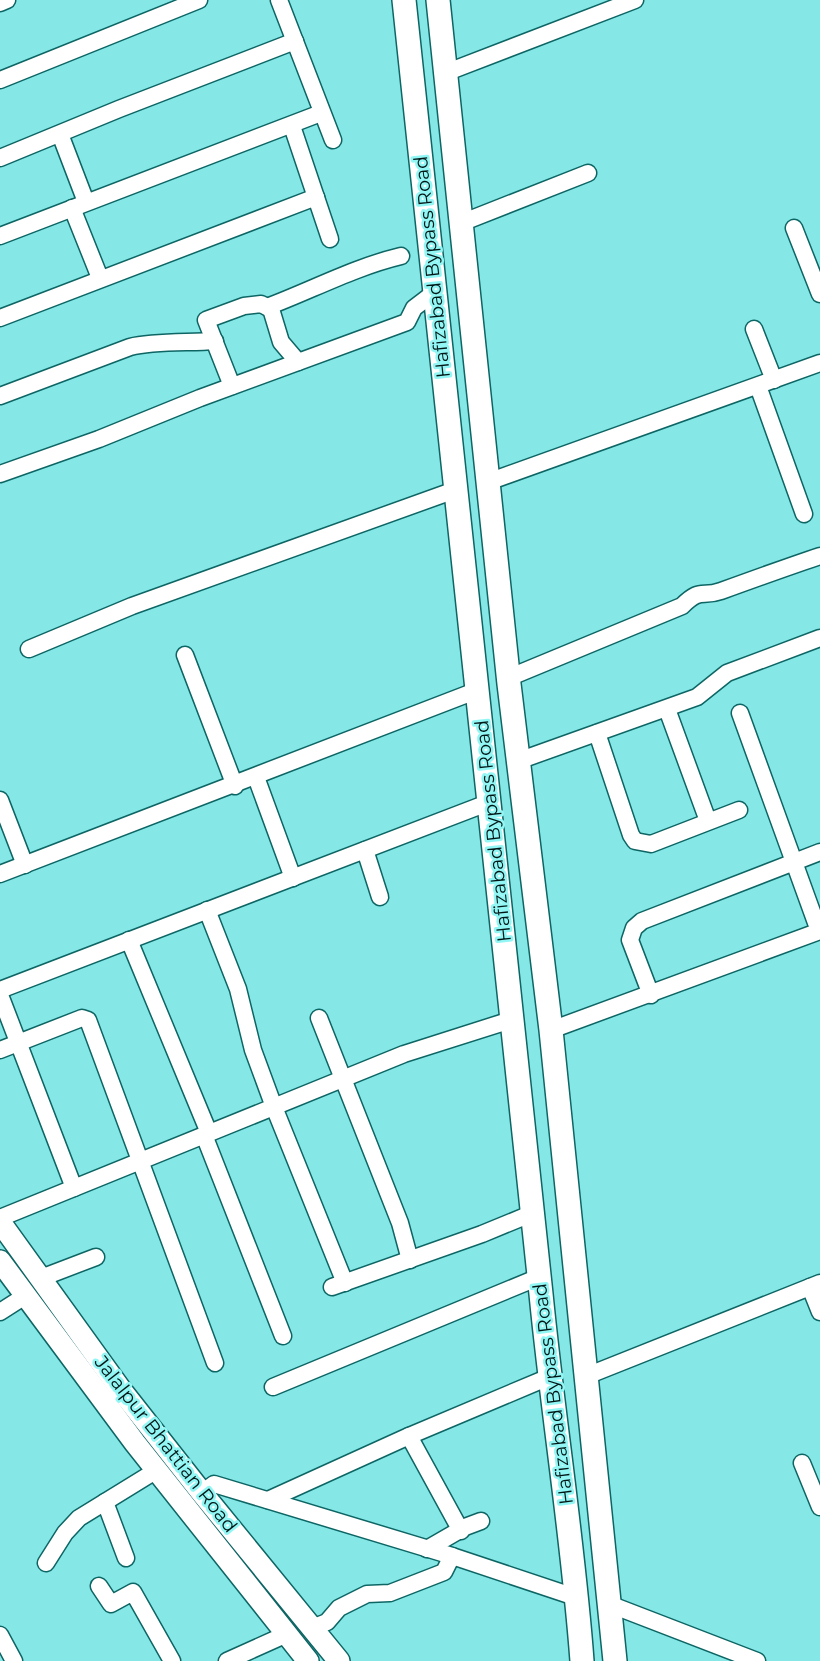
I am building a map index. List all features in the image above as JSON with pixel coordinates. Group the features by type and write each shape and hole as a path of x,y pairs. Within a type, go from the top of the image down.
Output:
{"highway":[{"name":"Hafizabad Bypass Road","path":"404,0 514,1019 549,1377 578,1598 582,1661"},
{"name":"Hafizabad Bypass Road","path":"438,0 508,678 551,1030 584,1377 615,1661"}],"main road":[{"name":"Jalalpur Bhattian Road","path":"0,1220 121,1390 339,1661"},
{"name":"Jalalpur Bhattian Road","path":"0,1261 157,1471 308,1661"}],"street":[{"path":"0,3 7,0"},
{"path":"0,80 199,0"},
{"path":"279,0 333,140"},
{"path":"446,73 635,0"},
{"path":"0,158 295,41"},
{"path":"0,236 321,113"},
{"path":"292,126 330,239"},
{"path":"60,134 100,278"},
{"path":"461,223 589,173"},
{"path":"0,318 316,197"},
{"path":"793,228 820,294"},
{"path":"267,307 369,264 401,256"},
{"path":"0,474 407,322 414,309 435,292"},
{"path":"232,386 206,320 244,306 261,304 271,309 281,342 298,362"},
{"path":"754,329 774,380"},
{"path":"0,396 130,347 147,343 166,345 215,341"},
{"path":"488,482 820,363"},
{"path":"758,386 804,514"},
{"path":"29,649 132,606 455,490"},
{"path":"508,678 682,606 693,595 701,592 718,593 820,556"},
{"path":"518,761 697,697 727,673 820,638"},
{"path":"185,655 235,786"},
{"path":"0,874 235,786 478,690"},
{"path":"667,709 708,821"},
{"path":"551,1030 820,931 740,713"},
{"path":"597,733 635,841 652,844 739,810"},
{"path":"256,777 293,878"},
{"path":"0,800 25,865"},
{"path":"74,1188 0,992 491,802"},
{"path":"365,850 380,897"},
{"path":"651,995 630,940 634,928 642,921 820,852"},
{"path":"207,910 238,989 253,1050 339,1285 533,1213"},
{"path":"129,940 284,1336"},
{"path":"0,1050 82,1018 88,1020 215,1363"},
{"path":"319,1018 400,1223 410,1260"},
{"path":"0,1220 404,1054 514,1019"},
{"path":"41,1279 96,1257"},
{"path":"274,1387 539,1277"},
{"path":"584,1377 815,1285 820,1312"},
{"path":"0,1312 25,1296"},
{"path":"268,1500 549,1377"},
{"path":"410,1436 461,1531"},
{"path":"803,1463 820,1507"},
{"path":"46,1563 65,1533 79,1518 157,1471"},
{"path":"202,1493 214,1485 268,1500 578,1598"},
{"path":"105,1502 126,1558"},
{"path":"427,1549 481,1521"},
{"path":"312,1628 327,1622 339,1608 367,1594 390,1593 444,1572 452,1556"},
{"path":"99,1586 110,1604 133,1592 172,1661"},
{"path":"609,1604 757,1661"},
{"path":"227,1661 286,1634"},
{"path":"0,1635 14,1661"}]}
